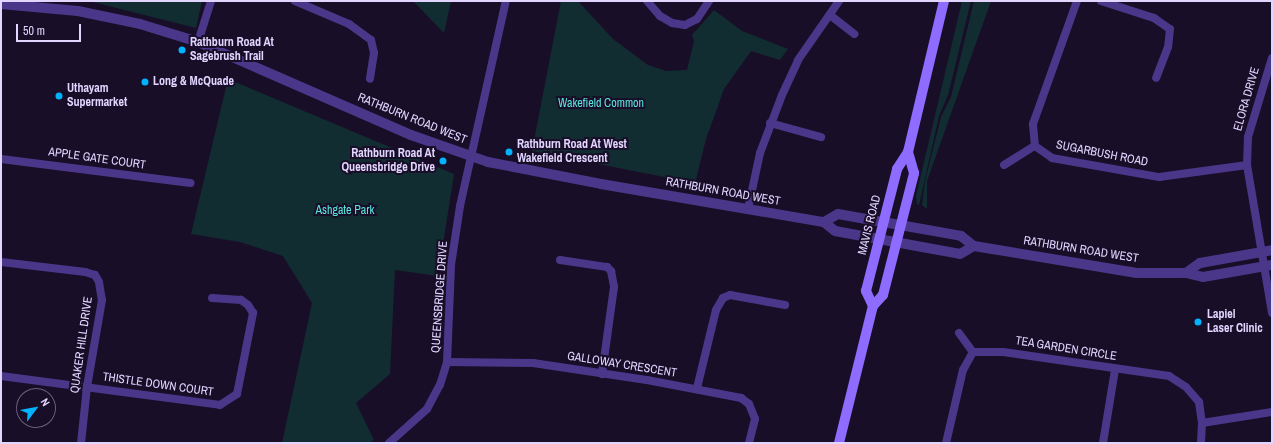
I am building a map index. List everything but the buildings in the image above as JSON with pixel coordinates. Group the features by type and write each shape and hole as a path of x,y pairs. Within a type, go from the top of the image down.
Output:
{"main road":[{"name":"MAVIS ROAD","path":"873,306 866,290 885,222 897,169 908,152 944,1"},
{"name":"MAVIS ROAD","path":"840,443 873,306 883,295 914,173 908,152"}],"street":[{"path":"198,42 211,1"},
{"path":"295,1 349,24 371,40 374,53 370,79"},
{"name":"QUEENSBRIDGE DRIVE","path":"389,443 427,409 440,385 447,362 451,265 471,156 506,1"},
{"path":"647,1 660,16 672,24 685,25 697,19 709,1"},
{"path":"748,209 770,123 798,60 839,1"},
{"path":"1004,165 1035,146 1033,124 1077,1"},
{"path":"1101,1 1154,18 1170,29 1168,47 1156,78"},
{"name":"RATHBURN ROAD WEST","path":"1,4 78,11 140,24 198,42 411,135 471,156 535,172 824,222 835,231 960,254 974,246"},
{"path":"830,15 854,34"},
{"name":"ELORA DRIVE","path":"1272,58 1248,137 1247,165 1261,252 1268,266 1272,312"},
{"path":"770,123 821,137"},
{"name":"SUGARBUSH ROAD","path":"1035,146 1052,158 1159,177 1247,165"},
{"name":"APPLE GATE COURT","path":"1,159 190,183"},
{"name":"RATHBURN ROAD WEST","path":"824,222 838,214 962,236 974,246 1137,273 1186,273 1203,277 1268,266"},
{"path":"1186,273 1200,263 1272,250"},
{"path":"560,260 607,267 610,271 614,287 602,374"},
{"name":"QUAKER HILL DRIVE","path":"1,262 85,272 95,275 102,289 102,300 87,387 81,443"},
{"path":"697,388 716,310 723,298 730,295 785,305"},
{"name":"THISTLE DOWN COURT","path":"87,387 220,406 230,401 237,394 253,313 241,300 212,298"},
{"path":"946,443 963,370 973,352 959,333"},
{"name":"TEA GARDEN CIRCLE","path":"973,352 1003,352 1115,370 1169,376 1186,387 1199,402 1202,423 1201,443"},
{"name":"GALLOWAY CRESCENT","path":"447,362 533,363 697,388 741,398 749,404 755,419 749,443"},
{"path":"1103,443 1115,370"},
{"path":"1,376 87,387"},
{"path":"1202,423 1272,412"}],"green space":[{"path":"89,1 202,1 196,28"},
{"path":"413,1 451,1 444,33"},
{"name":"Wakefield Common","path":"561,1 578,1 613,39 648,65 666,71 687,70 694,41 692,35 714,10 742,31 788,49 780,60 751,51 724,89 706,139 695,183 532,151"},
{"path":"962,1 971,1 948,95 939,116 919,205 917,204 916,196"},
{"path":"974,1 991,1 927,181 927,209 922,205 925,181 941,117 951,97"},
{"name":"Ashgate Park","path":"228,79 454,174 438,276 395,270 390,374 356,403 374,440 369,443 282,443 312,303 283,256 240,242 191,234"}],"place":[{"name":"Rathburn Road At Sagebrush Trail","path":"182,50"},
{"name":"Long & McQuade","path":"145,82"},
{"name":"Uthayam Supermarket","path":"59,96"},
{"name":"Rathburn Road At West Wakefield Crescent","path":"509,152"},
{"name":"Rathburn Road At Queensbridge Drive","path":"443,161"},
{"name":"Lapiel Laser Clinic","path":"1198,322"}]}
